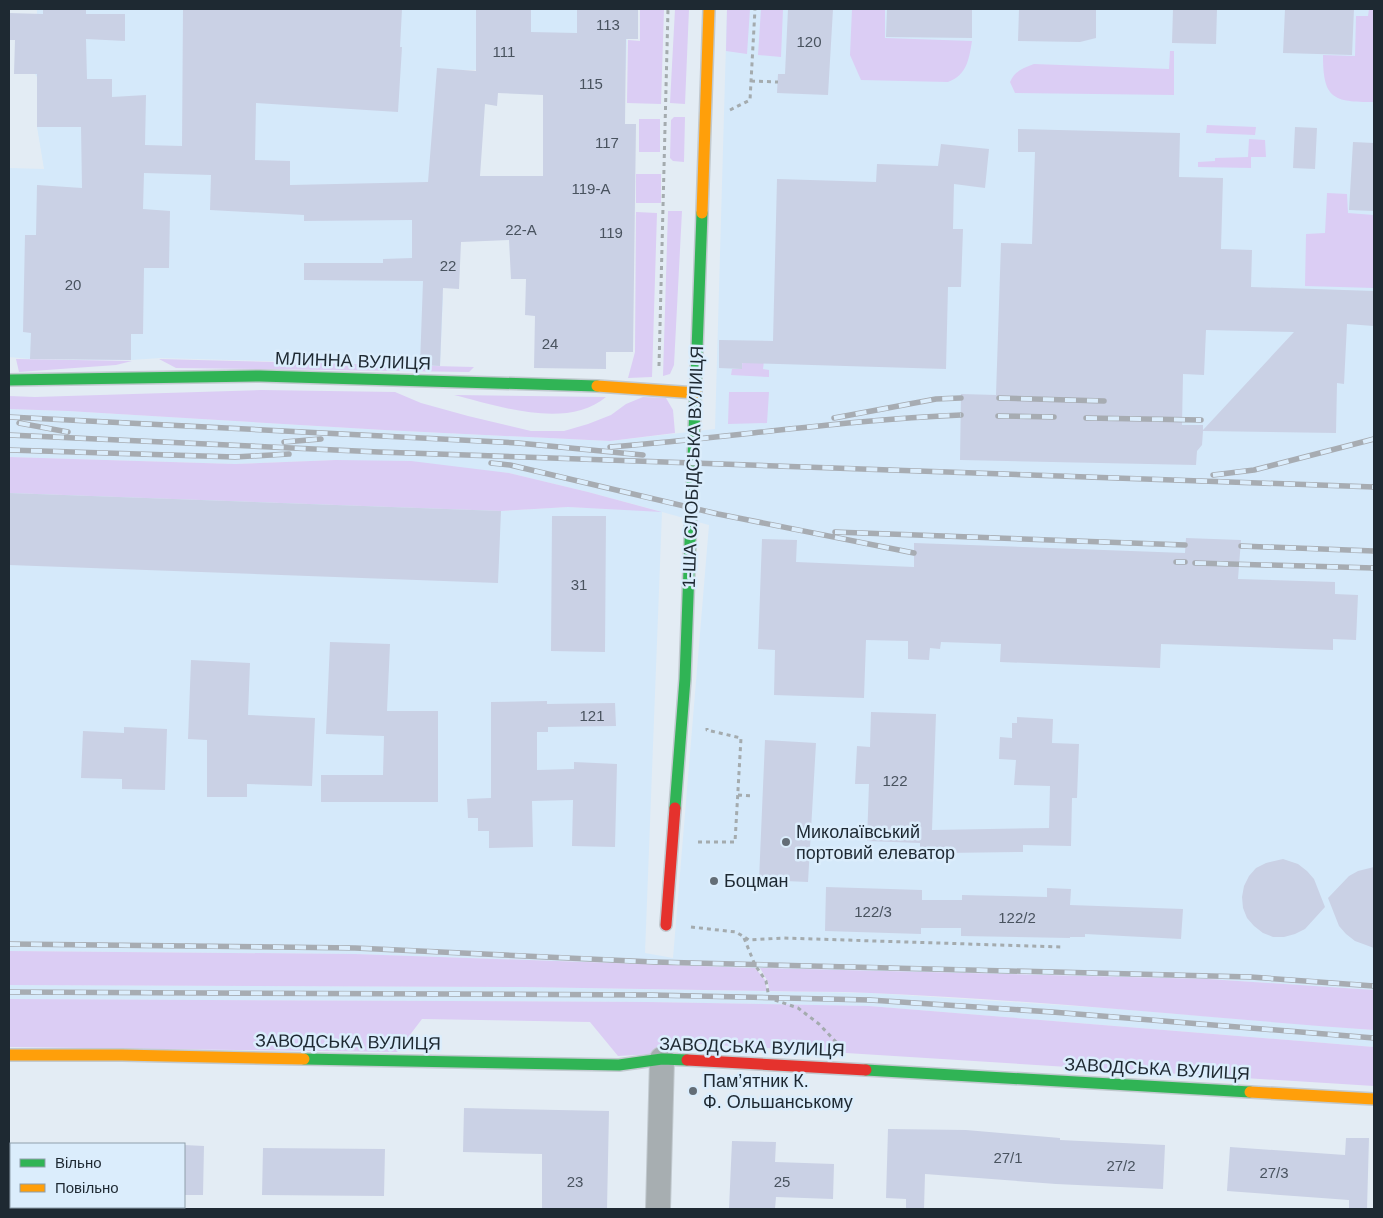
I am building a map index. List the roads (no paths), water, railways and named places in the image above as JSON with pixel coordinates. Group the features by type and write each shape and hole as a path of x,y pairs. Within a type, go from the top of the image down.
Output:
{"street":[{"name":"1-ША СЛОБІДСЬКА ВУЛИЦЯ","path":"666,925 685,686 709,9"},
{"name":"МЛИННА ВУЛИЦЯ","path":"9,380 260,376 616,387 696,393"},
{"name":"ЗАВОДСЬКА ВУЛИЦЯ","path":"9,1054 619,1065 662,1059 852,1068 1374,1099"},
{"path":"658,1209 662,1059"}],"railway":[{"path":"834,418 936,399 961,398"},
{"path":"999,398 1104,401"},
{"path":"610,447 829,425 961,415"},
{"path":"998,416 1054,417"},
{"path":"9,417 518,443 643,455"},
{"path":"1086,418 1201,420"},
{"path":"19,423 68,432"},
{"path":"9,435 379,452 1374,487"},
{"path":"284,442 321,439"},
{"path":"1213,475 1254,470 1374,439"},
{"path":"9,450 235,457 289,454"},
{"path":"491,463 510,465 718,514 914,553"},
{"path":"835,532 1185,545"},
{"path":"1241,546 1374,551"},
{"path":"1176,562 1185,562"},
{"path":"1195,563 1374,568"},
{"path":"9,944 355,948 654,962 1251,977 1374,986"},
{"path":"9,992 652,995 870,1000 1052,1012 1374,1038"}],"place":[{"name":"Миколаївський портовий елеватор","path":"786,842"},
{"name":"Боцман","path":"714,881"},
{"name":"Пам’ятник К. Ф. Ольшанському","path":"693,1091"}]}
